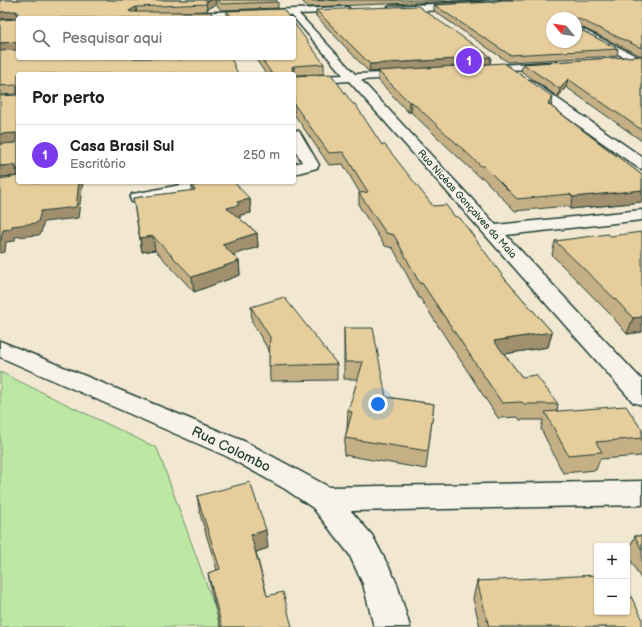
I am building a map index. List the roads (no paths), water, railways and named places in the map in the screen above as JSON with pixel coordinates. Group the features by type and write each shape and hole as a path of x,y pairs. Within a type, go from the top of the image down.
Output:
{"street":[{"path":"380,9 486,5 508,0"},
{"path":"419,8 438,20"},
{"path":"194,16 356,10"},
{"name":"Rua Nicéas Gonçalves da Maia","path":"292,12 296,16"},
{"name":"Rua Nicéas Gonçalves da Maia","path":"296,16 642,396"},
{"path":"582,32 620,52 640,58"},
{"path":"487,55 642,164"},
{"path":"612,61 640,58"},
{"path":"467,70 566,64"},
{"path":"296,81 421,73"},
{"path":"296,138 311,165 296,168"},
{"path":"138,198 212,184"},
{"path":"491,231 642,215"},
{"name":"Rua Colombo","path":"0,348 236,449 295,481 324,499 361,545 380,584 392,627"},
{"path":"324,499 642,493"}],"place":[{"name":"Casa Brasil Sul","path":"469,61"}]}
